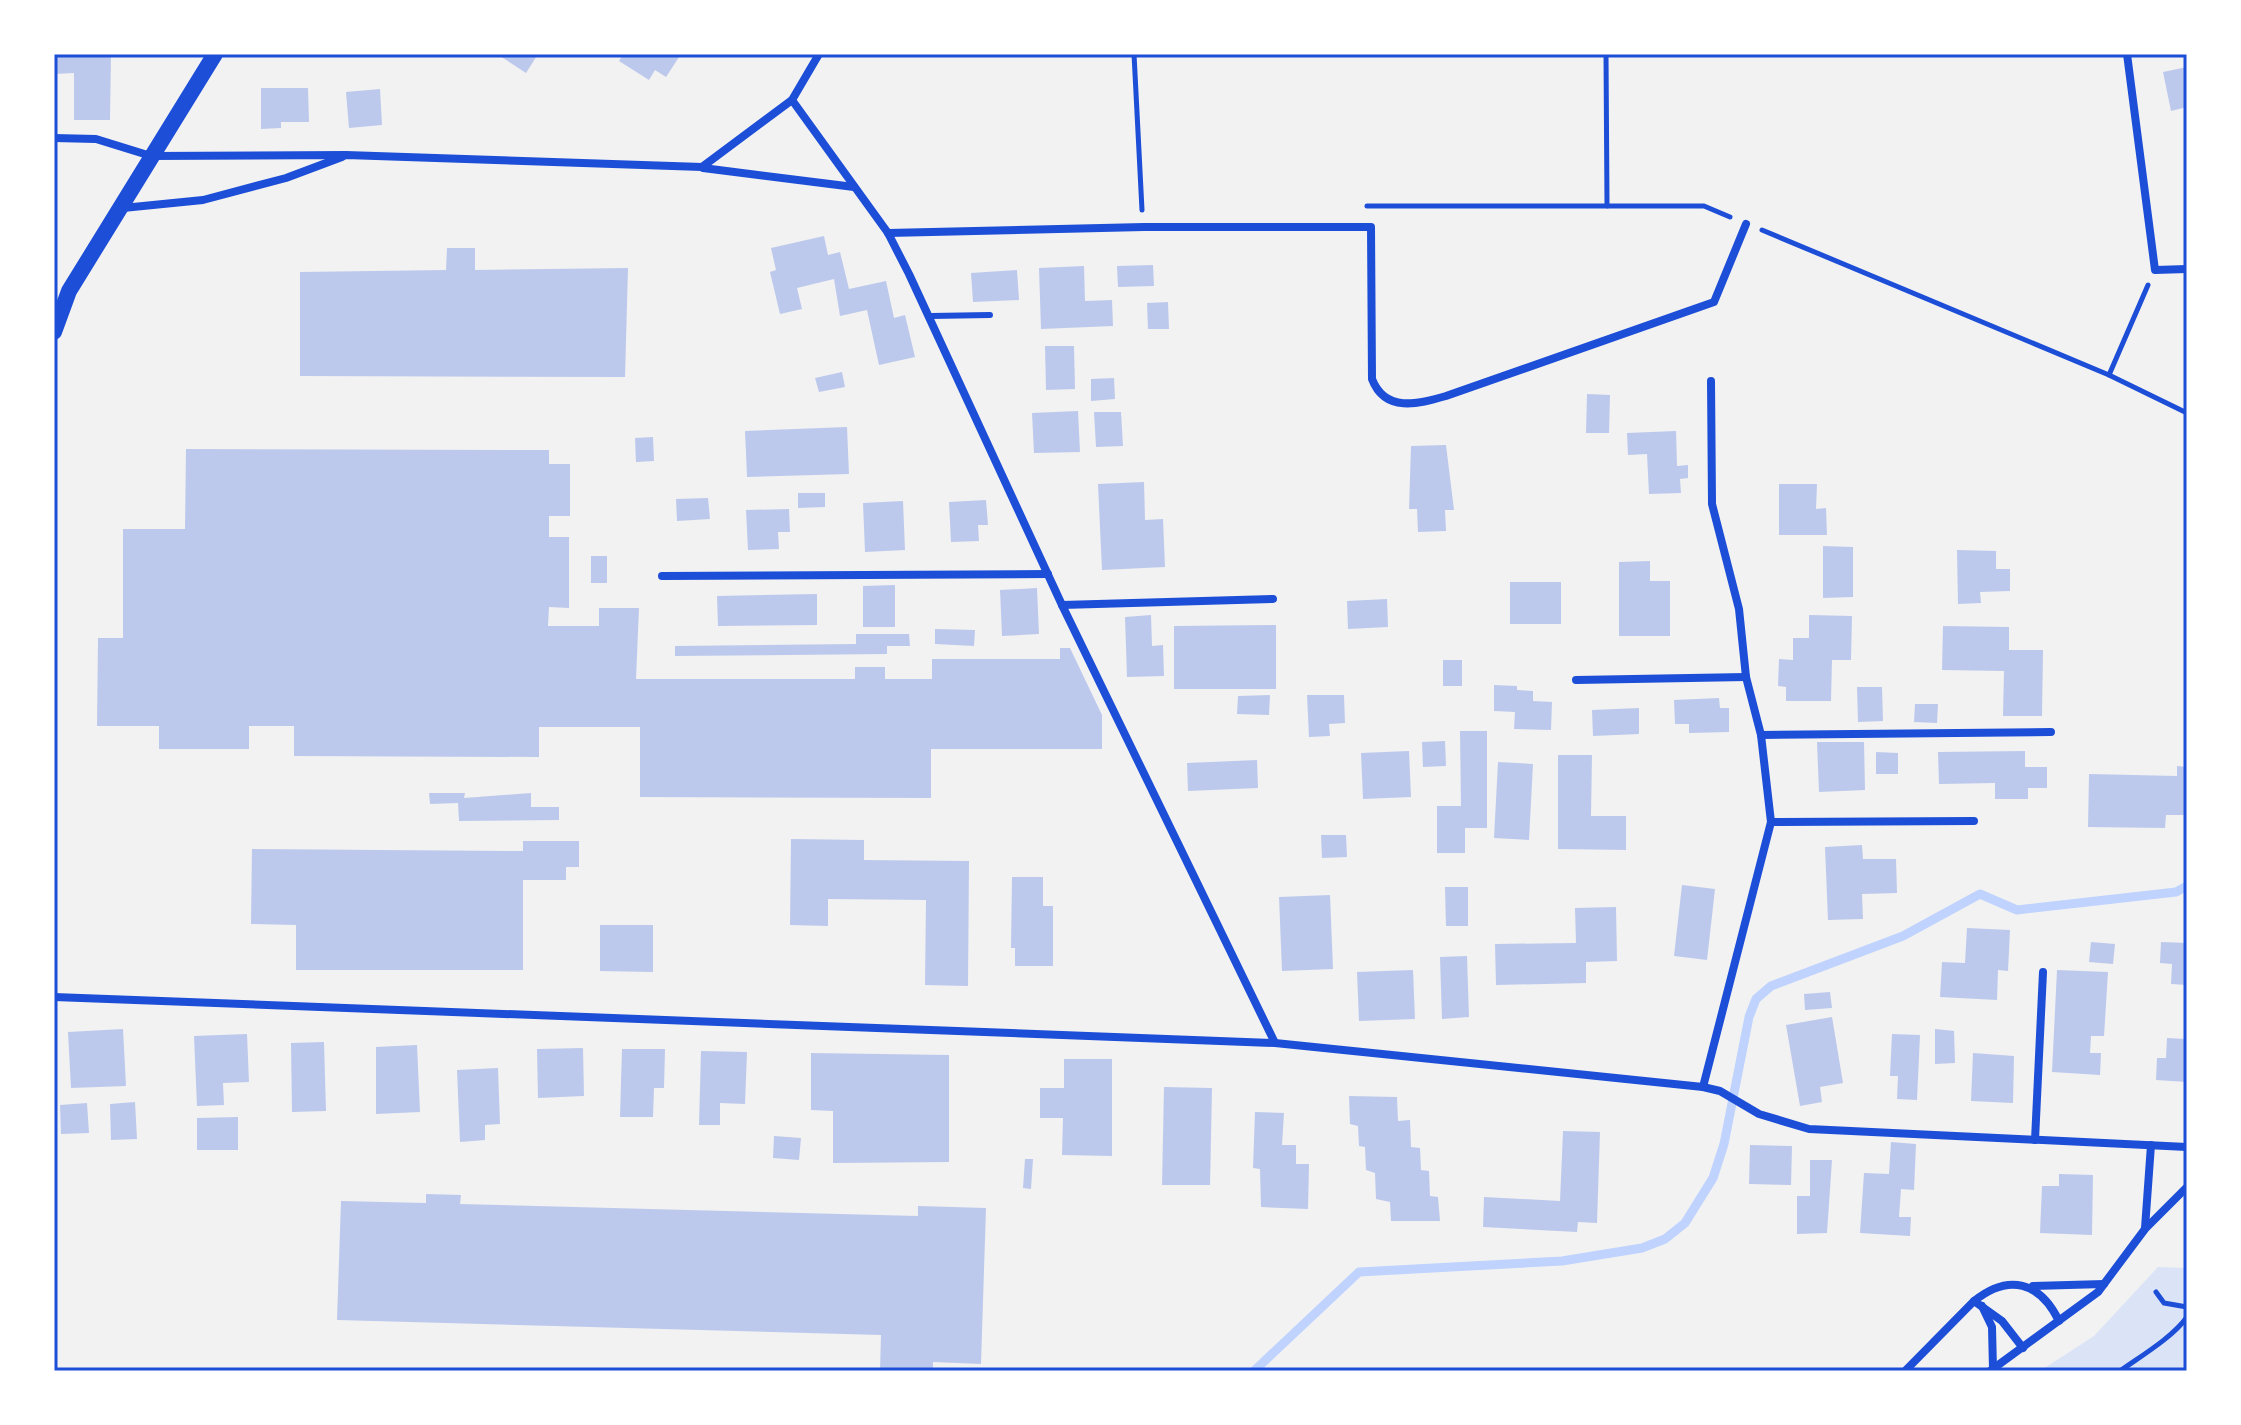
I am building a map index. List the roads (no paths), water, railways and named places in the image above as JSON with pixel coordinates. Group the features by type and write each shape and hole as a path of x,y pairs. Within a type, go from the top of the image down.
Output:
{"main road":[{"path":"54,332 69,291 215,54"}],"street":[{"path":"702,167 792,100 819,54"},
{"path":"2127,54 2155,270 2187,269"},
{"path":"792,100 888,233 931,316 1062,605 1275,1043"},
{"path":"54,138 96,139 151,156 346,155 702,167 854,187"},
{"path":"119,208 203,200 286,178 346,155"},
{"path":"888,233 1144,227 1371,227 1372,379 1376,389 1391,402 1413,404 1446,396 1714,302 1746,224"},
{"path":"1703,1087 1771,822 1761,735 1746,677 1739,609 1712,504 1711,381"},
{"path":"662,576 1048,574"},
{"path":"1062,605 1273,599"},
{"path":"1576,680 1746,677"},
{"path":"1761,735 2051,732"},
{"path":"1771,822 1974,821"},
{"path":"2035,1140 2043,972"},
{"path":"54,997 1275,1043 1703,1087 1720,1091 1759,1114 1809,1129 2187,1147"},
{"path":"2145,1229 2151,1145"},
{"path":"1991,1370 2104,1284 2145,1229 2187,1187"},
{"path":"1905,1371 1989,1289 2104,1284"},
{"path":"2027,1286 2048,1299 2059,1321"},
{"path":"1978,1303 2002,1321 2023,1348"},
{"path":"1978,1303 1992,1327 1991,1370"}],"lane":[{"path":"931,316 990,315"}],"waterway":[{"path":"1254,1371 1359,1272 1562,1261 1642,1248 1665,1239 1685,1223 1713,1178 1724,1144 1749,1017 1756,999 1771,986 1903,936 1980,894 2017,910 2176,892 2187,886"}]}
